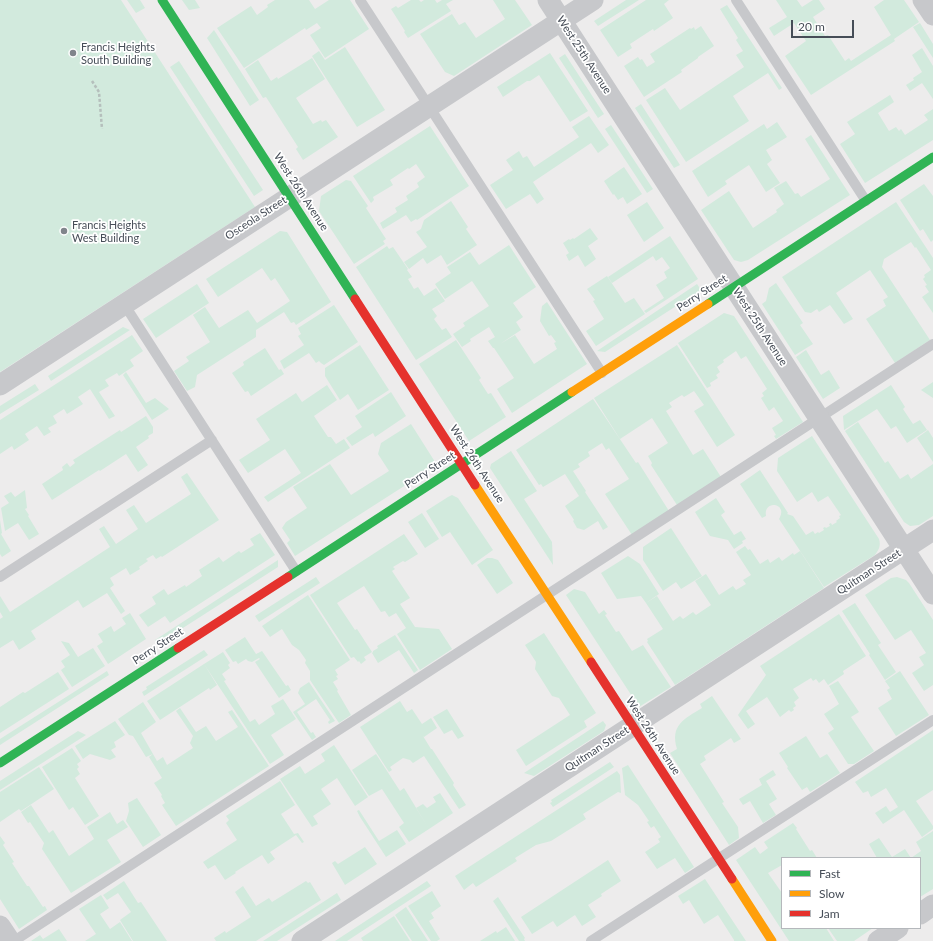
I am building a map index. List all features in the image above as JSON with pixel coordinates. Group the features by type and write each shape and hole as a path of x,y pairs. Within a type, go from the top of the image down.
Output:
{"street":[{"name":"West 26th Avenue","path":"162,0 772,941"},
{"name":"West 25th Avenue","path":"548,0 933,594"},
{"name":"Osceola Street","path":"0,385 593,0"},
{"path":"924,0 933,15"},
{"name":"Perry Street","path":"0,762 462,464 933,157"},
{"name":"Quitman Street","path":"302,941 933,530"},
{"path":"921,913 933,905"},
{"path":"0,926 10,941"},
{"path":"878,941 896,929"}],"lane":[{"path":"360,0 602,373"},
{"path":"736,0 866,201"},
{"path":"124,304 296,571"},
{"path":"14,941 933,344"},
{"path":"0,577 212,440"},
{"path":"592,941 933,720"}],"path":[{"path":"92,81 99,92 102,129"}],"green space":[{"path":"0,0 121,0 255,207 0,372"},
{"path":"127,0 140,0 145,8 136,13"},
{"path":"182,0 195,0 200,8 189,10"},
{"path":"275,0 309,0 315,9 329,0 350,0 369,29 325,58 310,35 321,28 317,23 306,30 305,28 244,68 217,28 251,6 257,15 268,7 267,5"},
{"path":"411,0 419,0 421,2 424,0 435,0 437,3 442,0 453,0 446,4 451,11 408,38 391,9 396,6 398,8"},
{"path":"493,0 515,0 532,25 454,76 445,72 420,34 452,14 459,25 465,22 476,38 505,19"},
{"path":"626,0 639,0 598,26 594,21"},
{"path":"646,0 669,0 664,4 673,18 654,31 653,29 630,44 632,48 618,57 600,30"},
{"path":"776,0 797,0 802,7 813,0 819,0 825,9 813,17 825,36 828,35 845,61 849,58 851,61 891,35 874,7 884,0 904,0 919,22 894,39 895,41 811,95 785,56 806,41 794,23 774,36 769,28 787,17"},
{"path":"727,5 782,88 779,90 768,73 733,96 749,121 686,162 646,100 665,88 680,110 744,67 736,55 743,51 736,40 738,38 720,9"},
{"path":"920,23 933,44 933,58 913,27"},
{"path":"701,26 714,46 681,70 682,72 644,97 624,66 638,57 640,60 642,59 647,67 655,62 650,54 690,28 691,29 694,27 695,30"},
{"path":"214,30 259,100 250,106 207,38"},
{"path":"345,47 385,110 357,127 312,56 319,51 325,60"},
{"path":"922,48 933,66 933,99 922,83 910,91 906,85 922,72 912,55"},
{"path":"550,53 588,111 570,122 539,75 503,97 497,87"},
{"path":"565,54 604,114 598,118 559,58"},
{"path":"312,58 325,79 296,98 313,124 321,120 322,122 326,120 338,137 303,160 296,149 298,147 266,97 263,98 245,69 258,60 271,81 277,77 278,79"},
{"path":"179,61 263,190 254,196 170,67"},
{"path":"890,95 894,102 878,113 889,131 896,127 899,131 901,129 905,135 928,120 924,115 933,109 933,140 865,183 840,144 855,134 847,122"},
{"path":"641,104 680,165 674,168 635,108"},
{"path":"589,116 609,145 598,153 591,143 533,182 544,199 537,204 530,194 506,209 490,185 513,170 506,160 519,151 523,158 527,156 534,167 579,137 572,127"},
{"path":"777,122 787,137 766,150 772,160 767,164 780,183 766,192 749,165 725,181 727,184 708,197 692,171 764,124 767,129"},
{"path":"611,125 653,189 647,193 605,129"},
{"path":"430,126 469,186 417,220 416,219 411,222 406,215 383,229 380,223 397,212 395,208 408,200 406,196 419,187 417,183 425,177 416,164 390,180 393,185 373,197 374,200 371,203 353,176"},
{"path":"811,135 850,195 748,260 741,262 734,260 701,210 729,191 753,228 777,212 776,210 784,204 774,188 786,181 795,194 798,193 801,197 830,179 805,139"},
{"path":"624,167 642,194 627,204 623,197 618,200 614,194 613,195 604,181"},
{"path":"346,180 351,181 368,206 366,208 386,239 383,241 385,244 354,264 319,211 321,196"},
{"path":"924,184 933,196 933,240 931,242 923,229 920,231 900,200"},
{"path":"451,201 468,227 466,229 477,245 447,265 441,255 427,264 423,258 409,269 404,262 427,247 416,232 421,229 424,220"},
{"path":"647,202 664,228 644,242 627,215"},
{"path":"896,202 933,258 933,313 922,297 929,292 925,286 927,285 923,279 925,277 924,275 931,270 911,242 884,259 882,267 930,340 895,363 866,319 886,306 883,300 888,297 870,270 836,293 853,319 844,324 830,305 819,312 817,309 811,313 805,312 782,277"},
{"path":"590,228 598,239 588,246 596,259 585,267 578,255 569,261 566,255 569,253 563,243 569,239 574,239"},
{"path":"280,231 287,232 331,302 296,325 294,322 291,323 284,312 256,330 256,337 197,375 195,387 187,391 174,371 189,361 186,357 210,342 193,315 205,307 219,328 248,310 257,323 290,301 275,278 271,281 262,268 218,297 206,279"},
{"path":"670,236 698,279 646,313 644,311 664,298 656,285 667,278 664,272 670,268 662,257 656,261 653,256 612,283 608,277"},
{"path":"509,245 536,287 513,303 523,317 516,322 521,330 500,344 515,335 534,364 557,349 554,343 556,342 551,335 549,336 540,321 542,306 547,302 587,364 512,413 497,389 514,378 488,341 495,337 489,327 470,339 471,341 462,347 453,334 465,326 463,323 489,306 472,281 445,299 435,284 451,273 447,267 470,252 479,265"},
{"path":"387,246 389,249 393,247 408,269 407,270 412,277 408,279 414,289 418,287 424,296 436,288 445,301 432,309 437,316 434,319 442,330 446,328 452,337 416,360 356,267"},
{"path":"607,276 625,303 634,298 645,314 596,346 586,331 604,319 593,301 595,300 587,289"},
{"path":"776,283 803,323 800,325 813,344 795,355 762,304 766,301 769,288"},
{"path":"197,284 209,303 156,338 143,319"},
{"path":"697,284 701,290 605,352 597,351"},
{"path":"334,305 358,342 324,365 319,361 316,363 309,353 284,369 280,361 304,345 298,336 301,334 298,328"},
{"path":"724,313 734,316 803,422 776,439 774,436 776,435 772,428 783,421 774,407 769,411 761,398 764,396 762,393 767,389 746,356 741,359 736,351 723,360 724,362 717,367 720,372 716,375 718,378 710,383 711,386 707,388 678,343"},
{"path":"123,327 130,330 51,381 48,376"},
{"path":"132,335 143,351 130,360 134,366 119,376 117,373 105,380 109,386 99,392 115,416 109,419 90,389 78,397 83,404 67,414 64,409 53,416 57,423 48,428 51,432 44,436 37,426 25,434 29,440 14,450 12,446 0,454 0,420"},
{"path":"456,340 481,378 479,380 488,394 491,393 506,417 469,441 419,364"},
{"path":"360,345 389,390 358,410 348,394 340,400 325,376 325,368"},
{"path":"677,345 735,435 717,447 694,411 704,405 694,391 684,397 682,395 669,403 672,407 666,411 693,455 703,449 721,477 677,505 651,465 652,463 648,456 668,443 652,418 620,439 594,398"},
{"path":"265,348 279,370 281,369 284,374 251,396 248,391 245,392 232,373 244,365 243,362"},
{"path":"806,350 821,375 829,370 840,388 823,399 796,357"},
{"path":"126,372 146,403 155,398 169,409 152,420 123,375"},
{"path":"933,382 933,398 921,390"},
{"path":"35,384 39,390 0,414 0,406"},
{"path":"327,385 337,400 314,416 328,437 331,437 336,444 344,439 350,448 268,502 264,497 301,473 285,449 248,473 239,460 270,440 256,419 296,393 302,402"},
{"path":"891,385 905,407 903,409 913,424 920,420 927,430 907,443 896,426 891,429 877,409 844,430 843,416"},
{"path":"391,392 406,416 375,437 373,433 352,446 346,438 362,427 355,416"},
{"path":"593,399 636,463 638,462 669,511 632,535 605,494 629,479 609,448 606,450 602,443 588,452 590,456 578,464 580,467 573,471 608,527 603,530 598,521 584,530 577,528 565,506 579,496 565,474 543,487 541,484 539,485 516,450"},
{"path":"146,416 153,427 153,433 148,436 149,438 136,447 148,465 138,472 126,454 52,500 42,484 63,470 62,467 67,463 70,467 75,463 73,460 120,430 121,432"},
{"path":"858,422 885,463 888,461 900,479 908,474 911,479 933,464 933,516 919,525 910,526 904,522 845,431"},
{"path":"411,424 437,465 295,556 287,543 290,540 282,528 286,522 307,508 293,487 330,464 351,495 389,471 378,454 381,443"},
{"path":"928,430 933,438 933,462 917,438"},
{"path":"812,436 879,539 880,544 875,555 824,587 779,519 781,509 775,505 771,505 766,511 766,516 762,518 740,484 760,470 788,513 787,514 793,516 806,535 813,531 815,534 818,532 819,533 824,530 823,528 830,526 829,524 831,523 832,525 837,522 836,521 841,515 828,496 818,502 812,492 797,502 777,471 778,458"},
{"path":"511,451 537,491 524,499 552,542 553,565 490,468 491,464"},
{"path":"187,473 219,520 162,557 161,556 156,559 153,555 146,559 148,561 139,567 140,569 130,575 126,568 110,578 114,585 110,588 125,611 121,614 107,593 83,608 78,600 31,631 36,639 19,650 13,640 0,648 0,619 3,617 0,612 0,596 10,612 110,547 99,529 104,526 116,544 138,529 126,510 134,505 146,523 191,494 181,477"},
{"path":"25,490 27,508 25,509 39,534 29,540 18,523 5,531 1,508 9,503 4,496 11,492 15,497"},
{"path":"452,495 458,498 493,550 472,565 450,532 442,537 426,511"},
{"path":"716,498 725,512 721,515 734,535 741,531 746,539 734,549 728,540 710,536 695,512"},
{"path":"422,513 439,539 425,548 408,522"},
{"path":"0,520 1,534 11,551 2,557 0,554"},
{"path":"671,528 702,576 681,589 676,582 663,591 643,560 643,547"},
{"path":"260,533 275,555 170,623 165,616 148,627 139,615 156,604 152,597 164,589 168,595 185,585 186,587 202,576 199,570 219,557 223,562 239,551 241,553 254,545 250,539"},
{"path":"404,534 418,554 393,567 395,569 392,571 410,598 400,604 415,627 439,629 452,649 420,670 397,634 406,628 396,613 389,617 385,611 381,612 364,586 337,603 372,652 364,657 366,660 361,664 354,657 351,658 310,595"},
{"path":"745,546 748,550 750,549 760,564 768,559 770,563 779,557 782,561 793,553 794,555 800,551 824,588 675,685 647,642 647,639 663,629 646,603 657,596 673,621 680,616 683,619 693,612 696,615 711,605 695,581 706,574 719,595 733,586 736,590 746,584 743,580 751,575 736,552"},
{"path":"628,556 640,564 659,594 646,603 641,596 617,599 601,573"},
{"path":"487,558 498,560 513,583 497,594 477,565"},
{"path":"278,560 278,567 158,644 155,640"},
{"path":"316,577 320,583 259,622 255,616"},
{"path":"897,577 906,580 909,583 933,620 933,685 924,691 912,673 924,665 919,657 926,653 911,630 895,640 865,595 891,578"},
{"path":"574,589 585,592 599,614 604,610 607,614 605,615 616,632 619,631 632,651 643,645 671,687 639,707 566,595"},
{"path":"308,595 350,660 335,670 338,675 336,676 338,679 333,682 351,715 339,723 310,680 310,671 305,663 306,660 299,650 292,645 282,629 270,637 262,626"},
{"path":"855,603 881,643 878,645 896,672 885,680 842,611"},
{"path":"130,613 146,639 108,664 97,646 103,642 98,634 111,626 114,632 126,624 122,618"},
{"path":"839,614 866,656 843,671 844,674 828,685 824,679 819,683 816,679 813,681 811,678 793,689 799,698 794,702 796,706 793,708 794,710 791,712 789,710 780,717 767,697 746,711 755,724 748,729 738,715 766,675 760,666"},
{"path":"544,633 596,713 584,721 587,727 526,766 516,750 570,715 559,698 552,696 535,669 536,662 525,645"},
{"path":"395,635 418,670 414,673 399,650 378,663 372,653 378,648 377,646"},
{"path":"245,637 256,654 262,651 286,686 288,685 291,690 279,698 255,662 260,659 259,658 252,662 246,659 238,664 236,661 233,662 225,650"},
{"path":"61,641 69,643 78,657 93,648 105,666 72,687 61,670 65,667 61,661 70,655"},
{"path":"204,650 208,655 144,696 142,692 147,689 146,687"},
{"path":"223,652 230,663 228,665 230,668 222,674 226,680 224,681 250,722 255,719 259,725 275,714 271,706 283,699 296,719 271,735 284,755 270,764 204,664"},
{"path":"204,664 217,685 210,690 209,688 160,720 147,701"},
{"path":"107,671 109,675 0,745 0,739"},
{"path":"900,671 929,715 896,736 878,708 892,699 887,690 890,688 885,681"},
{"path":"58,672 69,689 0,733 0,707"},
{"path":"838,681 859,712 851,717 874,751 854,764 848,764 828,733 834,729 824,714 839,704 829,686"},
{"path":"309,682 335,721 329,724 328,722 330,720 316,699 297,712 311,733 313,732 316,737 312,740 293,712 305,704 298,693 300,688"},
{"path":"712,696 741,739 734,743 731,738 704,756 706,760 700,764 724,802 722,803 738,827 739,838 729,845 670,753 677,749 675,734 677,728 684,719 702,708 700,704"},
{"path":"400,701 407,712 412,709 422,724 431,718 437,728 424,737 423,736 454,783 453,785 466,805 459,809 424,756 413,763 410,760 403,758 390,767 392,770 389,772 360,727"},
{"path":"143,702 156,722 141,733 153,754 146,757 133,736 129,735 118,719"},
{"path":"180,708 196,732 206,726 216,741 238,727 228,712 232,710 269,766 176,826 162,805 165,803 161,796 162,795 154,783 162,778 149,757 153,754 157,761 163,757 167,765 193,748 190,743 193,736 176,711"},
{"path":"447,709 464,736 458,739 452,730 444,734 433,717"},
{"path":"115,721 125,735 114,742 116,747 111,750 116,757 110,760 90,754 83,759 75,746"},
{"path":"603,721 606,725 604,731 534,776 524,773"},
{"path":"933,730 933,790 916,801 933,826 933,829 922,837 904,810 883,824 875,813 886,806 890,812 898,807 886,788 871,797 868,791 863,793 855,782"},
{"path":"78,731 86,735 0,790 0,781"},
{"path":"806,736 820,758 827,754 840,773 810,792 807,787 802,790 779,753"},
{"path":"334,745 368,797 355,806 337,778 321,789 331,804 313,816 318,824 312,827 280,779 300,766 305,774 325,761 321,754"},
{"path":"72,748 81,761 77,764 79,767 77,769 80,774 75,778 99,816 85,825 73,807 69,810 42,767"},
{"path":"376,754 400,791 404,788 429,829 409,842 399,827 404,823 382,789 369,796 352,770"},
{"path":"610,762 614,767 553,807 550,803 552,802 551,800"},
{"path":"628,765 694,867 685,873 675,858 657,869 645,852 660,842 658,839 661,837 654,826 651,828 647,822 649,821 638,805 625,795 622,768"},
{"path":"39,767 54,789 21,811 19,809 0,822 0,792"},
{"path":"773,770 776,775 766,781 777,799 769,804 776,815 763,823 750,801 743,805 739,799 762,785 759,779"},
{"path":"617,771 620,775 621,793 618,792 583,814 586,819 551,841 536,845 515,858 517,861 476,887 473,883 464,890 455,876"},
{"path":"280,781 295,805 281,814 294,834 298,833 304,842 302,843 296,835 270,852 275,859 268,864 262,855 225,880 215,865 208,869 203,862 237,840 226,823 229,820 226,816"},
{"path":"440,793 453,813 429,829 416,808 423,804 427,808 436,802 433,797"},
{"path":"137,798 161,835 143,847 126,821 129,811 128,803"},
{"path":"31,805 49,833 53,830 69,856 94,839 87,827 110,812 117,824 123,820 128,827 107,840 121,862 71,893 42,849 44,843 30,822 28,823 21,812"},
{"path":"359,810 379,841 397,830 406,844 386,857 360,817 357,811"},
{"path":"793,823 810,851 812,850 816,857 781,857 781,866 768,873 781,892 781,929 736,860 755,847 760,854 768,848 764,842"},
{"path":"933,831 933,889 921,896 921,857 912,857 921,851 916,842"},
{"path":"0,836 5,843 3,845 14,862 12,863 27,886 29,886 43,907 45,906 47,910 19,929 0,899"},
{"path":"879,838 892,857 876,857 869,844"},
{"path":"365,847 377,864 345,885 332,863 335,861 338,864"},
{"path":"905,849 910,857 892,857"},
{"path":"608,860 621,881 601,894 602,896 588,905 596,917 582,926 575,915 557,927 553,921 532,934 521,917"},
{"path":"705,879 746,941 734,941 718,915 704,924 689,900 683,904 678,896"},
{"path":"124,881 138,903 141,902 167,941 133,941 120,920 131,912 118,893 107,900 103,895"},
{"path":"306,881 308,883 310,882 321,900 256,941 216,941 214,938 225,931 226,933 251,917 235,892 243,886 256,906 269,898 272,902"},
{"path":"427,881 431,886 347,941 335,941"},
{"path":"432,891 441,906 431,913 434,918 429,921 440,939 437,941 431,941 408,906"},
{"path":"337,893 341,900 277,941 263,941"},
{"path":"101,895 109,908 100,914 110,929 120,922 132,941 85,941 96,934 79,909"},
{"path":"498,897 525,938 525,941 519,941 493,901"},
{"path":"406,907 428,941 412,941 395,915"},
{"path":"394,916 410,941 363,941 361,938"},
{"path":"506,927 515,941 480,941 496,931 497,933"},
{"path":"59,929 67,941 31,941 40,935 43,939"},
{"path":"781,929 827,929 834,941 789,941"},
{"path":"829,929 872,929 854,941 837,941"}],"traffic: fast":[{"path":"162,0 355,299"},
{"path":"708,304 933,157"},
{"path":"288,577 572,392"},
{"path":"0,763 178,648"}],"traffic: slow":[{"path":"572,392 708,304"},
{"path":"475,485 591,662"},
{"path":"732,879 772,941"}],"traffic: jam":[{"path":"355,299 475,485"},
{"path":"178,648 288,577"},
{"path":"591,662 732,879"}],"place":[{"name":"Francis Heights South Building","path":"73,53"},
{"name":"Francis Heights West Building","path":"64,231"}]}
